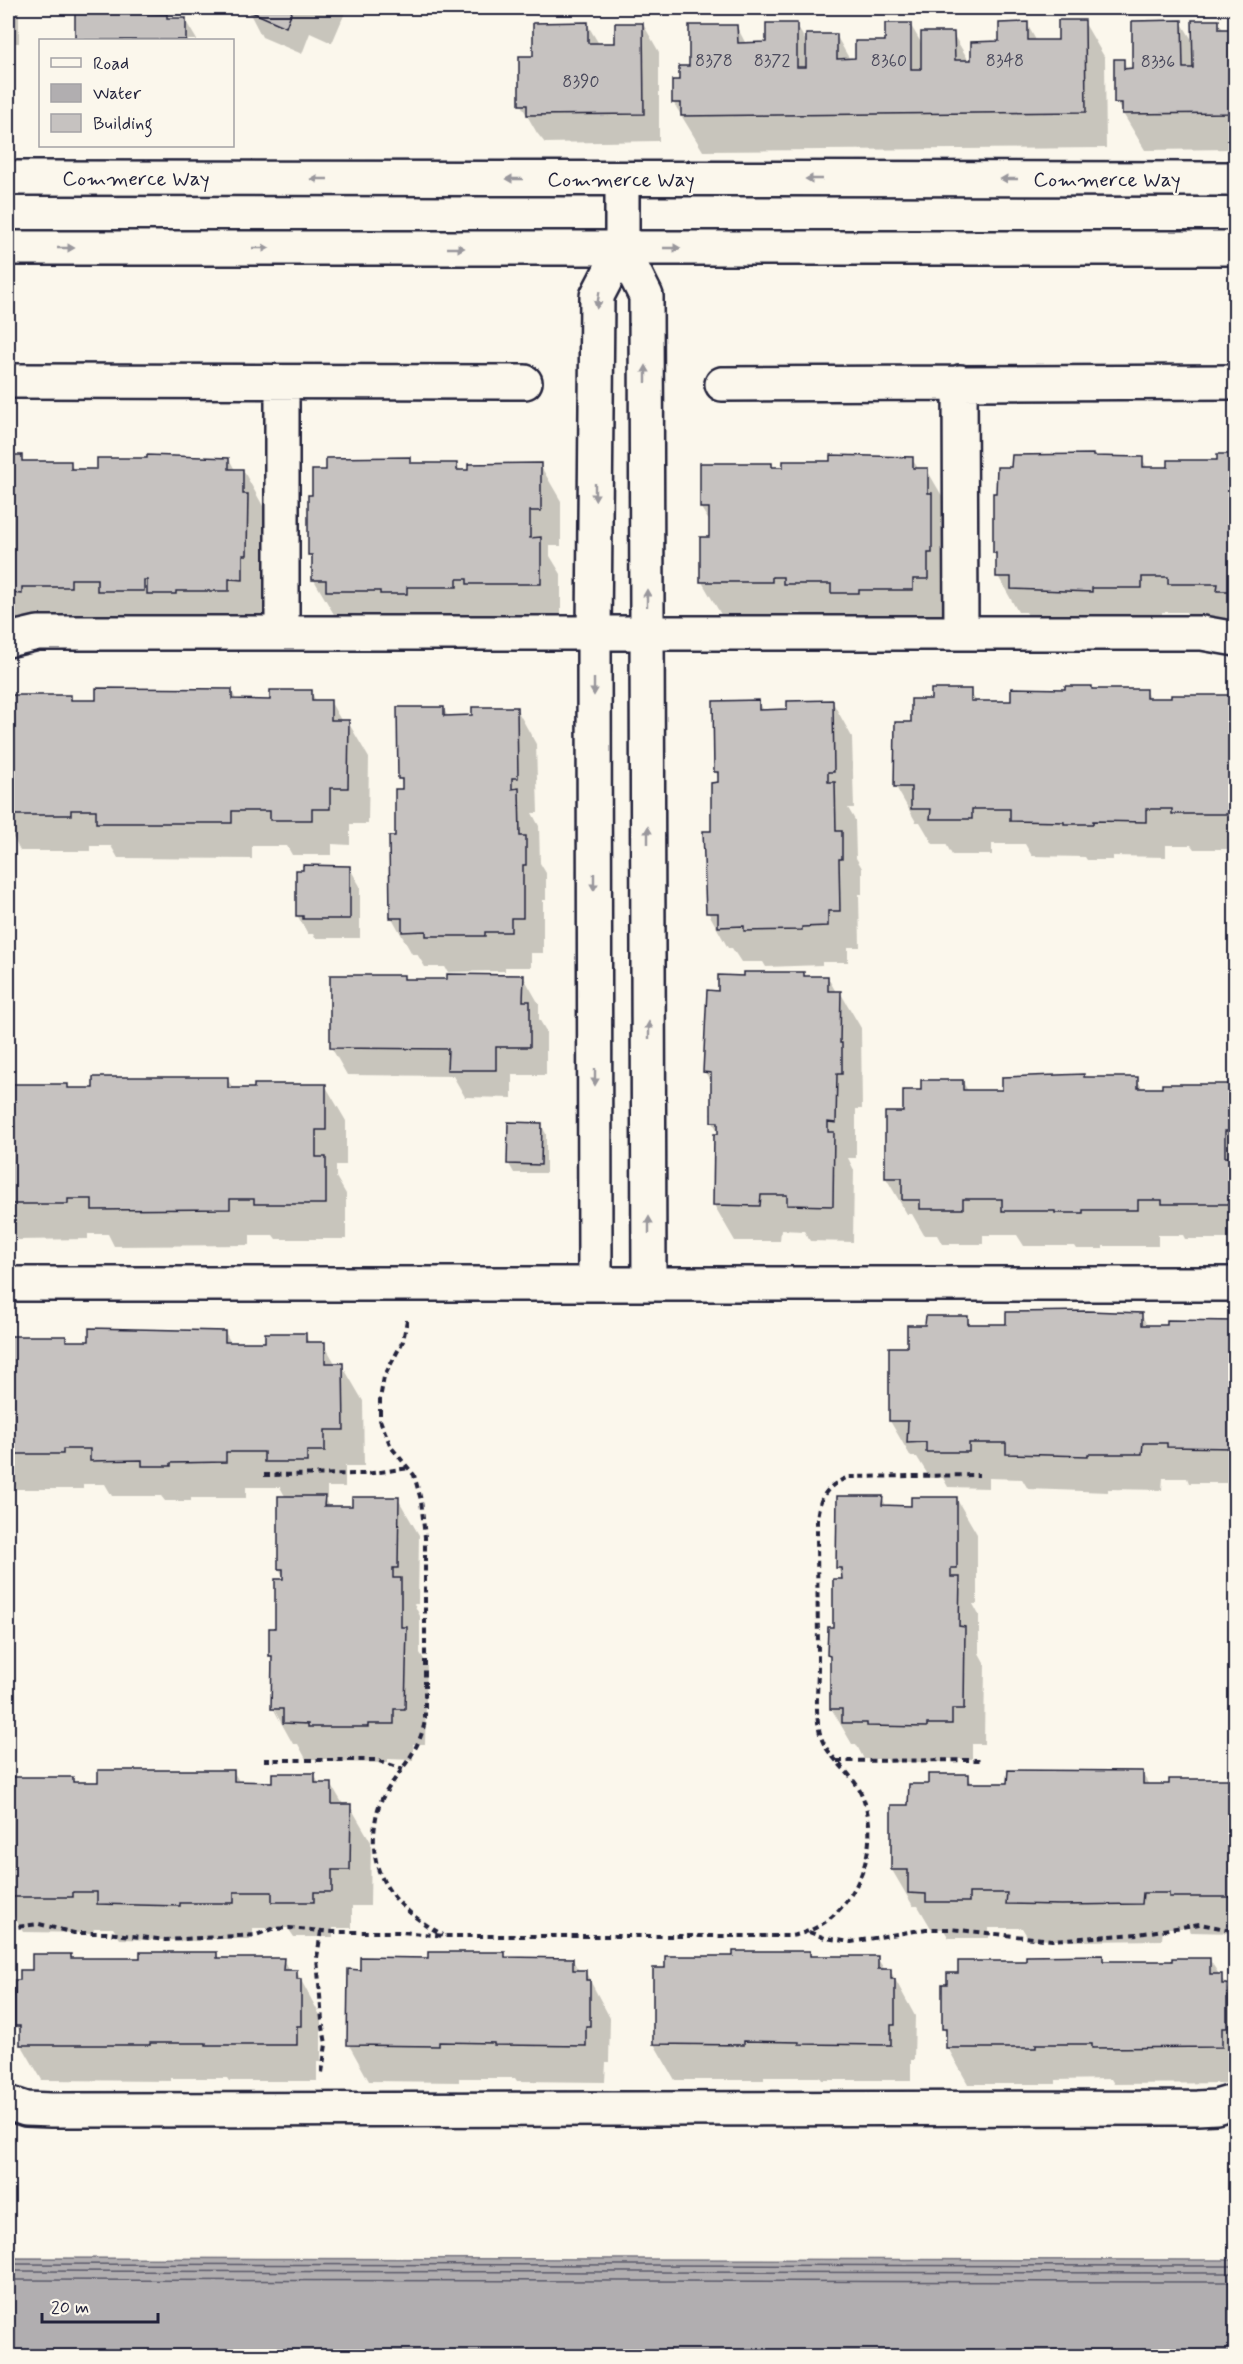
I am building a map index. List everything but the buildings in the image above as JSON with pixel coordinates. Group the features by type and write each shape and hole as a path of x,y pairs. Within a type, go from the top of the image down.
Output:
{"street":[{"name":"Commerce Way","path":"8,178 1236,179"},
{"path":"622,179 622,248 646,296 649,1284"},
{"path":"8,248 1236,248"},
{"path":"595,1284 594,633 597,296 622,248"},
{"path":"8,381 525,382"},
{"path":"282,382 282,632"},
{"path":"960,382 961,633"},
{"path":"722,384 1236,382"},
{"path":"8,640 38,633 282,632 1202,633 1236,639"},
{"path":"8,1284 1236,1284"},
{"path":"8,2103 37,2110 87,2110 1197,2108 1216,2107 1236,2101"}],"path":[{"path":"408,1316 406,1334 384,1377 380,1420 386,1437 409,1468 419,1493 425,1524 425,1720 420,1743 386,1792 377,1810 373,1843 376,1865 385,1886 402,1907 445,1936"},
{"path":"264,1476 366,1474 409,1468"},
{"path":"8,1928 47,1925 74,1933 107,1933 165,1940 256,1935 272,1929 289,1928 445,1936 790,1936 808,1931 828,1920 846,1902 860,1878 866,1858 868,1822 863,1800 852,1779 822,1741 817,1710 820,1501 824,1491 849,1477 979,1476"},
{"path":"264,1760 376,1760 403,1769"},
{"path":"836,1761 980,1760"},
{"path":"808,1931 825,1938 850,1942 926,1929 950,1929 1052,1940 1138,1934 1200,1924 1236,1931"},
{"path":"321,1931 317,1949 322,2021 326,2044 322,2079"}],"water":[{"path":"8,2258 1235,2260 1235,2356 8,2356"}]}
